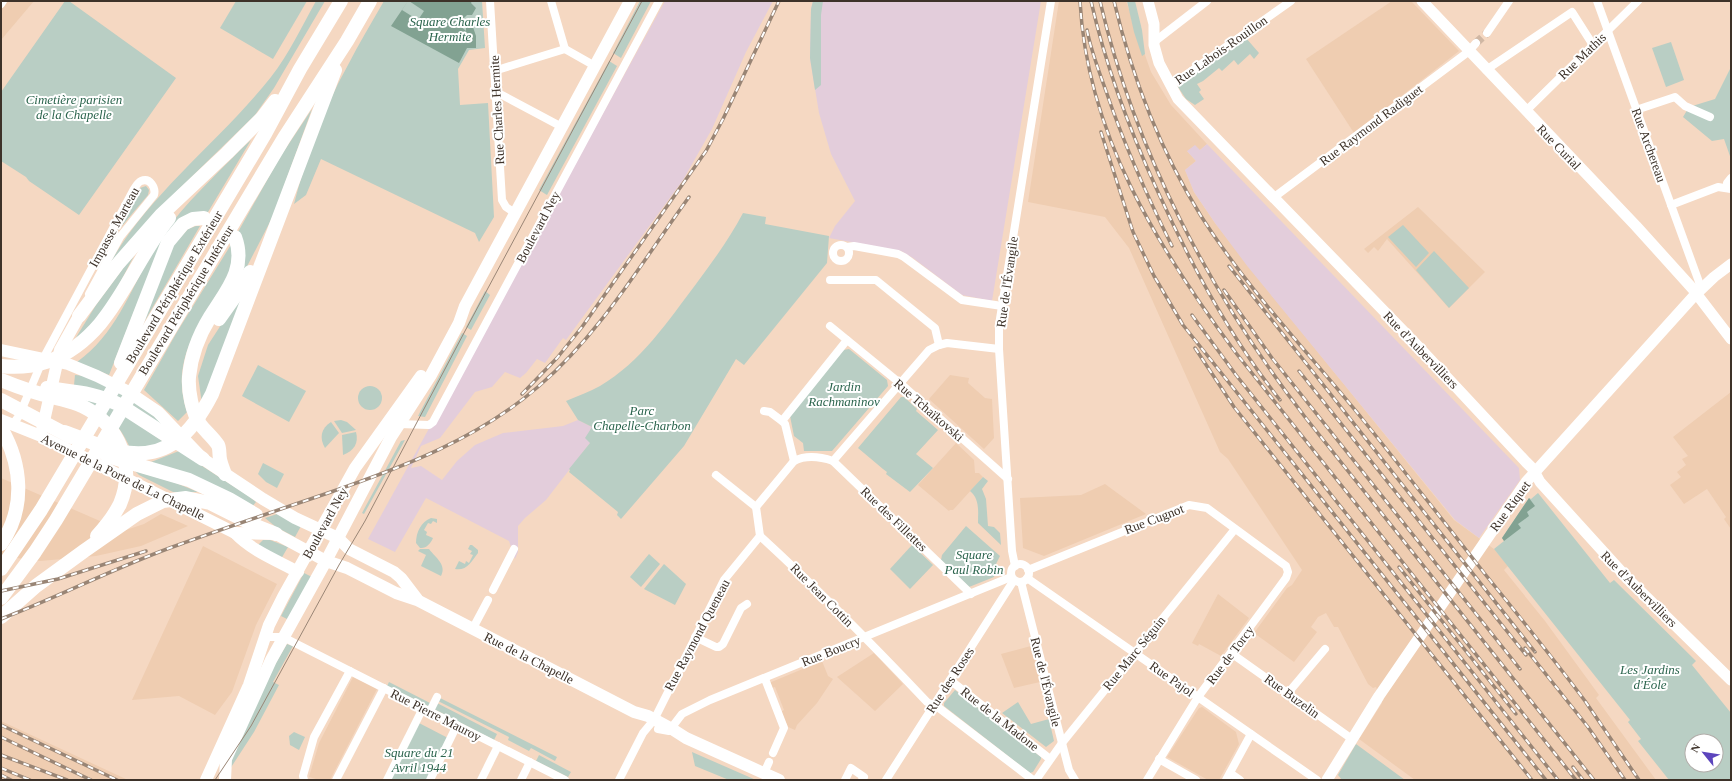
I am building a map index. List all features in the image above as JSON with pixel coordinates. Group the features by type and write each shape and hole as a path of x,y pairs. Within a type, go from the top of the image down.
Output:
{"highway":[{"name":"Boulevard Périphérique Extérieur","path":"1,569 42,510 108,397 125,363 265,134 300,69 340,1"},
{"name":"Boulevard Périphérique Intérieur","path":"1,598 35,552 56,520 284,138 347,41 370,1"},
{"path":"1,400 64,432 110,449 132,453 152,452 163,449 179,440 189,430 199,419 212,394 280,211 347,41"},
{"path":"79,316 137,241 161,215 185,194 262,118 300,69"},
{"path":"1,366 30,366 45,362 77,347 86,340 104,319 147,249 179,206 185,194"},
{"path":"193,353 236,296 280,211"},
{"path":"125,363 168,242 183,224 193,219 204,218"},
{"path":"225,474 221,465 220,448 199,422 190,393 189,377 193,353 204,328 235,275 240,253 235,237"},
{"path":"3,380 72,396 96,395 118,404 171,432 203,459"},
{"path":"72,396 93,412 110,428 120,444 125,458 126,475 124,491 118,509 111,520 84,551"},
{"path":"1,544 11,526 16,509 19,481 17,464 5,423"},
{"path":"64,432 88,448 111,458 189,480 229,499 266,521 276,534"},
{"path":"1,617 36,586 84,551 137,514 156,504 168,500 181,498 199,500 217,505 256,526 276,534"}],"main road":[{"name":"Boulevard Ney","path":"225,780 226,759 262,679 283,637 400,424 431,375 459,323 465,306 630,1"},
{"name":"Boulevard Ney","path":"206,780 249,685 273,618 298,572 355,468 413,388 453,320 465,306"},
{"path":"41,436 60,350 79,316"},
{"path":"1,350 58,361 97,376 127,391 158,412 171,432"},
{"name":"Avenue de la Porte de La Chapelle","path":"5,423 41,436 235,533 254,548 298,572"},
{"path":"203,459 263,499 322,530"},
{"name":"Rue de la Chapelle","path":"322,530 338,538 349,549 398,575 418,600"},
{"name":"Avenue de la Porte de La Chapelle","path":"235,533 276,534 326,561"},
{"name":"Rue de la Chapelle","path":"326,561 347,568 396,593 418,600 472,630 640,715 648,716 661,727 766,768 779,780"},
{"name":"Boulevard Ney","path":"202,780 216,758"}],"street":[{"path":"1,4 4,1"},
{"name":"Rue Charles Hermite","path":"490,1 502,200 506,207 515,213"},
{"path":"551,1 565,50"},
{"name":"Boulevard Ney","path":"400,424 430,425 433,422 659,1"},
{"name":"Rue de l'Évangile","path":"1051,1 1002,306 999,348 1015,566 1011,571 1020,577 1069,770 1075,780"},
{"name":"Rue d'Aubervilliers","path":"1148,1 1154,24 1154,42 1159,63 1178,99 1415,343 1526,462 1540,482 1612,563 1730,676"},
{"path":"1154,42 1207,1"},
{"name":"Rue Labois-Rouillon","path":"1170,86 1291,1"},
{"name":"Rue Curial","path":"1422,1 1468,52 1698,291 1731,339"},
{"path":"1487,33 1509,1"},
{"name":"Rue Archereau","path":"1597,1 1699,282 1698,291"},
{"name":"Rue Mathis","path":"1526,111 1638,1"},
{"path":"1486,70 1572,12 1593,46"},
{"name":"Rue Raymond Radiguet","path":"1273,198 1468,52 1476,43"},
{"path":"494,70 565,50 595,66"},
{"path":"496,94 502,95 562,127"},
{"path":"1636,110 1675,97 1683,105 1710,117"},
{"path":"1671,205 1718,187 1730,189 1728,181 1731,178"},
{"name":"Impasse Marteau","path":"40,358 134,188 140,181 145,180 154,186 156,190 154,195 120,238 93,286 79,316"},
{"path":"847,247 854,246 898,254 962,300 1002,306"},
{"name":"Rue Riquet","path":"1327,780 1379,696 1526,482 1698,291 1731,264"},
{"path":"830,280 876,280 934,328 939,345"},
{"name":"Rue Tchaïkovski","path":"830,326 901,384 1008,479"},
{"path":"782,421 847,340"},
{"path":"756,507 794,461 802,457 825,458 834,461 929,350 947,343 999,348"},
{"path":"5,423 19,416 40,358"},
{"path":"764,411 770,412 786,424 794,461"},
{"name":"Rue des Fillettes","path":"834,461 971,594"},
{"path":"716,475 756,507 760,536"},
{"name":"Rue Cugnot","path":"1020,577 1187,506 1207,508 1286,566 1288,572"},
{"name":"Rue Marc Séguin","path":"1034,780 1062,743 1236,529"},
{"name":"Rue Raymond Queneau","path":"661,727 695,637 724,580 760,536"},
{"name":"Rue Jean Cottin","path":"760,536 865,637 927,702 934,705"},
{"path":"493,590 514,550"},
{"name":"Rue Pajol","path":"1015,566 1024,565 1020,577 1135,653 1317,780"},
{"name":"Rue de Torcy","path":"1147,780 1198,697 1286,578 1288,572"},
{"name":"Rue Boucry","path":"661,727 688,710 710,700 971,594 1020,577"},
{"name":"Rue des Roses","path":"886,780 950,680 1020,577"},
{"path":"472,630 488,600"},
{"path":"695,637 719,647 723,644 741,608 747,604"},
{"path":"265,637 283,637"},
{"name":"Rue Pierre Mauroy","path":"283,637 565,780"},
{"path":"1288,693 1325,649"},
{"name":"Rue Buzelin","path":"1231,653 1352,739"},
{"path":"304,780 303,776 314,737 350,671"},
{"path":"765,678 784,728 773,753"},
{"name":"Rue de la Madone","path":"950,680 1050,759"},
{"path":"336,780 384,688"},
{"path":"386,780 427,710 437,697"},
{"path":"934,705 1034,780"},
{"path":"430,780 457,725"},
{"path":"619,780 643,733 661,727"},
{"path":"1240,780 1228,776 1251,734"},
{"path":"481,780 498,746"},
{"path":"1159,759 1196,780"},
{"path":"521,780 530,762"},
{"path":"845,780 851,768 864,776 862,780"}],"shaded area":[{"path":"1,1 34,1 1,40"},
{"path":"665,1 773,1 746,52 712,129 683,180 566,340 563,338 545,363 537,359 520,378 505,372 492,387 475,392 440,438 421,446 411,468 421,466 442,480 457,461 475,445 503,433 563,426 578,420 592,427 590,443 546,500 518,526 518,552 515,559 509,541 426,498 395,552 368,539"},
{"path":"813,1 1041,1 992,301 962,295 913,258 901,251 829,238 835,226 855,201 831,154 819,113 810,58 811,9"},
{"path":"1059,1 1126,1 1151,72 1171,105 1207,144 1200,150 1187,151 1196,161 1185,170 1194,192 1215,223 1454,520 1494,549 1508,566 1504,570 1545,621 1599,695 1596,698 1656,780 1415,780 1359,739 1382,703 1376,687 1373,688 1368,684 1338,627 1334,627 1326,613 1318,617 1311,627 1317,632 1294,662 1254,633 1302,570 1228,459 1220,452 1129,248 1105,217 1028,202"},
{"path":"1392,1 1411,1 1459,51 1354,133 1306,59"},
{"path":"1207,144 1519,468 1520,480 1479,538 1455,520 1248,267 1215,223 1194,192 1185,170 1196,161 1187,151 1195,145 1200,150"},
{"path":"1418,207 1485,272 1449,308 1387,239 1378,251 1374,247 1368,253 1364,249"},
{"path":"950,375 969,378 968,383 985,398 992,399 994,438 984,449 929,399"},
{"path":"1731,392 1731,529 1724,519 1726,517 1707,489 1684,504 1670,485 1681,477 1677,472 1686,465 1682,459 1688,456 1673,437"},
{"path":"956,443 974,460 975,473 979,473 983,477 953,510 949,511 918,485"},
{"path":"1,478 123,531 144,524 161,514 188,526 141,546 96,556 40,561 1,556"},
{"path":"1105,484 1146,514 1044,556 1023,548 1020,498 1081,495"},
{"path":"203,546 277,584 256,625 232,692 215,715 179,696 132,700"},
{"path":"1218,594 1249,618 1221,656 1199,644 1198,646 1192,643"},
{"path":"1031,646 1040,682 1014,688 1001,654"},
{"path":"874,653 903,684 875,711 837,677"},
{"path":"822,661 828,676 833,679 817,703 797,725 795,730 788,727 781,712 784,710 775,687 772,688 769,683"},
{"path":"353,677 377,689 330,780 319,780 309,777 319,743"},
{"path":"1202,707 1236,732 1239,744 1219,780 1208,780 1167,757 1199,708"},
{"path":"1,721 128,780 1,780"}],"green space":[{"name":"Cimetière parisien de la Chapelle","path":"65,1 69,1 176,78 79,215 1,161 1,92"},
{"path":"236,1 307,1 273,59 220,28"},
{"path":"316,1 325,1 274,88 255,115 174,194 106,270 123,242 142,217 184,170 229,125 271,77 278,68"},
{"path":"384,1 482,1 485,48 469,50 458,69 460,105 488,103 494,217 479,242 475,233 321,159 306,195 294,204 310,150 331,98 352,57"},
{"name":"Square Charles Hermite","path":"408,1 402,10 418,20 424,11 409,1 472,1 471,3 476,8 472,15 467,15 463,19 461,18 458,21 458,24 466,31 466,22 472,24 476,36 476,48 467,48 459,63 391,26"},
{"path":"640,1 651,1 621,58 613,53"},
{"path":"813,1 823,1 821,15 821,85 815,90 810,58 811,9"},
{"path":"1127,1 1135,1 1142,30 1145,54 1142,56 1134,32"},
{"path":"1246,38 1259,53 1254,59 1250,54 1238,65 1234,60 1222,71 1219,68 1197,84 1201,90 1199,92 1204,99 1195,105 1186,99 1178,87 1179,85"},
{"path":"1671,42 1684,80 1666,87 1652,48"},
{"path":"609,61 617,66 547,195 539,190"},
{"path":"1731,67 1731,159 1724,139 1712,141 1683,117 1689,107 1715,99"},
{"path":"312,109 273,216 239,282 244,263 245,251 242,239 238,232 280,157"},
{"path":"251,140 208,212 193,214 139,299 109,375 77,362 105,335 116,319 153,251 172,223 200,190"},
{"path":"146,186 149,190 148,195 116,233 140,188"},
{"name":"Parc Chapelle-Charbon","path":"743,213 766,217 765,224 829,236 827,263 744,365 736,359 684,446 621,519 617,515 618,512 569,472 569,469 590,443 585,438 592,427 578,420 566,401 600,386 615,376 641,353 653,340 709,267"},
{"path":"1403,225 1429,253 1416,267 1388,237"},
{"path":"200,226 143,324 171,248 188,229"},
{"path":"232,243 232,267 192,338 187,352 183,366 182,380 183,396 187,412 178,421 144,390 177,332"},
{"path":"138,248 107,308 72,344 96,305"},
{"path":"1434,251 1469,288 1449,308 1416,270"},
{"path":"485,291 490,295 471,330 466,327"},
{"path":"242,299 202,404 198,376 208,345 230,311"},
{"path":"462,333 467,336 425,417 418,416"},
{"name":"Jardin Rachmaninov","path":"849,349 887,380 888,386 832,451 804,451 803,443 794,436 790,416 843,350"},
{"path":"258,365 306,391 289,422 242,396"},
{"path":"75,375 86,376 122,390 172,431 74,385"},
{"path":"370,386 379,389 382,398 379,407 370,410 361,407 358,398 361,389"},
{"path":"901,397 904,397 917,409 916,411 938,430 916,454 933,468 910,492 886,474 887,472 858,448"},
{"path":"81,398 113,408 164,442 155,446 130,448 126,439 110,418"},
{"path":"341,420 347,422 356,430 342,433 334,421"},
{"path":"331,422 339,433 325,448 322,441 322,434 325,427"},
{"path":"356,432 357,440 355,446 343,455 342,435"},
{"path":"405,440 364,514 362,513 401,441"},
{"path":"179,451 256,502 251,508 151,462"},
{"path":"263,463 284,474 277,488 266,482 258,474"},
{"path":"135,471 176,483 198,492 173,492 139,475"},
{"path":"983,477 988,481 982,489 986,499 988,526 994,527 1000,533 1001,545 978,523 977,502 970,491"},
{"name":"Les Jardins d'Éole","path":"1538,493 1610,583 1614,580 1696,661 1692,665 1731,713 1731,780 1669,780 1638,741 1641,739 1628,722 1630,720 1494,549 1504,541 1502,538 1529,498 1531,499"},
{"path":"1529,498 1535,506 1527,512 1529,516 1518,524 1521,528 1504,541 1502,538"},
{"path":"277,514 301,526 295,537 276,527 265,518"},
{"path":"431,518 437,519 437,523 433,521 431,524 428,523 424,530 427,532 426,535 433,538 428,545 424,548 420,548 416,543 418,531 424,522"},
{"name":"Square Paul Robin","path":"966,526 1000,556 996,564 994,577 969,587 941,560 942,555"},
{"path":"263,540 270,540 288,547 281,559 258,545"},
{"path":"470,545 478,550 478,553 466,567 463,569 455,569 459,561 465,564 466,561 469,563 473,555 470,554 472,551 468,549"},
{"path":"912,545 933,565 910,589 890,569"},
{"path":"420,549 429,549 442,565 443,568 441,576 421,566 426,555 418,551"},
{"path":"649,554 660,564 641,587 630,577"},
{"path":"664,564 686,584 675,605 644,589"},
{"path":"304,573 312,577 289,620 281,616"},
{"path":"287,644 293,646 273,682 279,685 254,732 228,772 229,764 259,692"},
{"path":"389,682 432,704 430,707 387,686"},
{"path":"955,690 1041,757 1033,772 1030,773 944,706 944,703"},
{"path":"440,698 557,757 555,761 531,748 529,751 508,740 509,737 438,701"},
{"path":"1018,702 1031,724 1049,719 1054,741 1046,747 1002,713"},
{"path":"437,703 497,734 494,740 434,709"},
{"name":"Square du 21 Avril 1944","path":"419,723 448,738 427,780 390,780"},
{"path":"294,732 305,737 299,750 290,745 289,736"},
{"path":"1356,744 1405,780 1342,780 1338,775"},
{"path":"692,752 756,780 729,780 695,766"},
{"path":"539,755 571,772 568,777 536,761"}],"tunnel":[{"path":"1476,43 1487,33"}],"tram line":[{"path":"215,780 251,726 339,565 365,521 642,1"}],"railway":[{"path":"522,394 557,358 582,327 706,151 723,119 779,1"},
{"path":"1080,1 1086,50 1096,98 1112,144 1131,188 1154,231 1180,273 1236,353 1576,780"},
{"path":"1091,1 1111,74 1128,122 1171,219 1198,273 1228,326 1244,351 1280,400"},
{"path":"1100,1 1115,57 1134,113 1155,167 1180,220 1208,272 1238,322 1305,417 1594,780"},
{"path":"1114,1 1129,57 1160,139 1186,191 1219,243 1280,321 1364,421 1548,653 1585,701 1639,780"},
{"path":"1087,30 1095,61 1120,131 1172,246"},
{"path":"1101,132 1133,232 1154,276 1183,325 1546,780"},
{"path":"1,619 156,553 412,462 439,450 491,421 515,405 539,386 582,344 637,272 689,197"},
{"path":"1229,266 1535,652"},
{"path":"1224,290 1272,358 1520,669"},
{"path":"1192,315 1236,375 1558,780"},
{"path":"1195,348 1234,407 1532,780"},
{"path":"1299,371 1526,655"},
{"path":"1,591 58,579 146,551"},
{"path":"1399,567 1516,714"},
{"path":"1525,648 1588,727 1625,780"},
{"path":"1,725 117,780"},
{"path":"1,737 91,780"},
{"path":"1,755 67,780"},
{"path":"1573,767 1583,780"},
{"path":"1,768 30,780"},
{"path":"1,775 11,780"}]}
